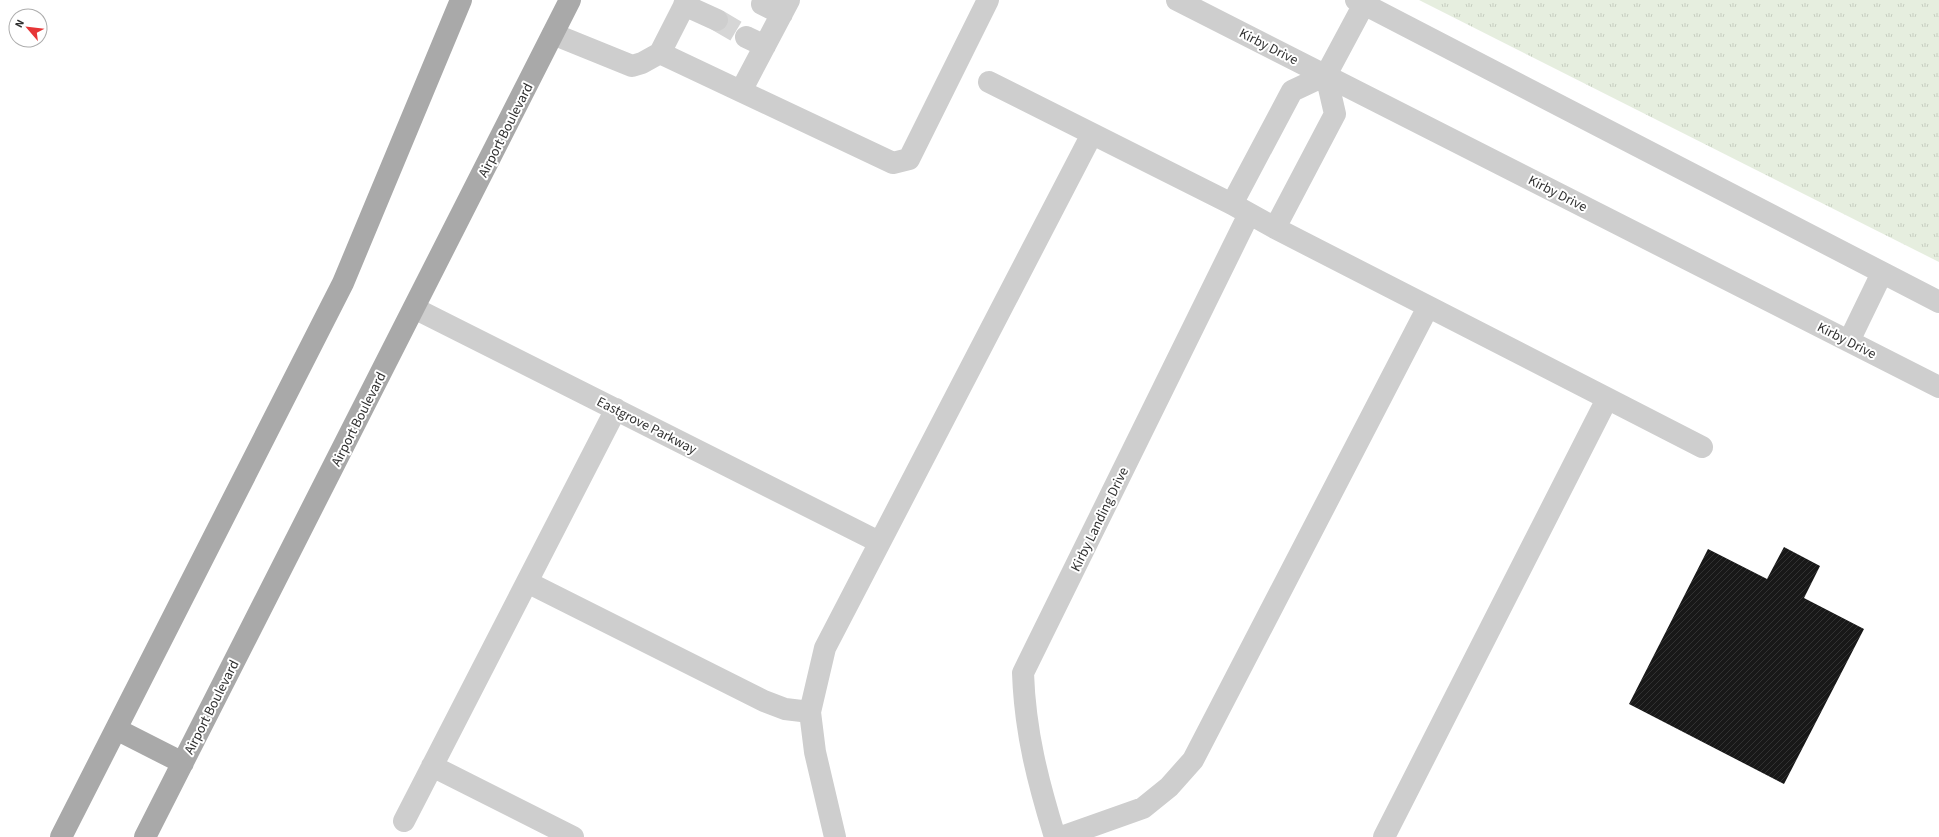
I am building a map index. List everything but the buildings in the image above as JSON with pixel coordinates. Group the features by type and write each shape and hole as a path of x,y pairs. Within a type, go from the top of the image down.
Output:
{"main road":[{"path":"62,837 343,283 461,0"},
{"name":"Airport Boulevard","path":"145,837 570,0"},
{"path":"116,729 183,763"}],"street":[{"path":"660,53 893,163 909,160 988,0"},
{"name":"Kirby Drive","path":"1177,0 1939,387"},
{"path":"553,34 632,66 642,63 660,53 686,2 717,20"},
{"path":"1275,228 1334,114 1326,75 1360,2 1939,302"},
{"path":"762,4 785,7"},
{"path":"742,91 756,42 785,7"},
{"name":"Kirby Landing Drive","path":"1055,837 1038,785 1024,709 1023,673 1241,209 1292,92 1326,75"},
{"path":"989,82 1241,209 1428,307 1702,447"},
{"path":"835,837 815,752 810,712 825,648 1092,134"},
{"path":"1849,341 1882,273"},
{"path":"1061,837 1143,808 1169,787 1193,760 1428,307"},
{"name":"Eastgrove Parkway","path":"414,308 879,542"},
{"path":"1384,837 1607,398"},
{"path":"404,820 616,409"},
{"path":"527,582 764,701 785,709 810,712"},
{"path":"432,766 573,837"}],"green space":[{"path":"1419,0 1939,0 1939,262"}],"tunnel":[{"path":"717,20 746,37"}]}
